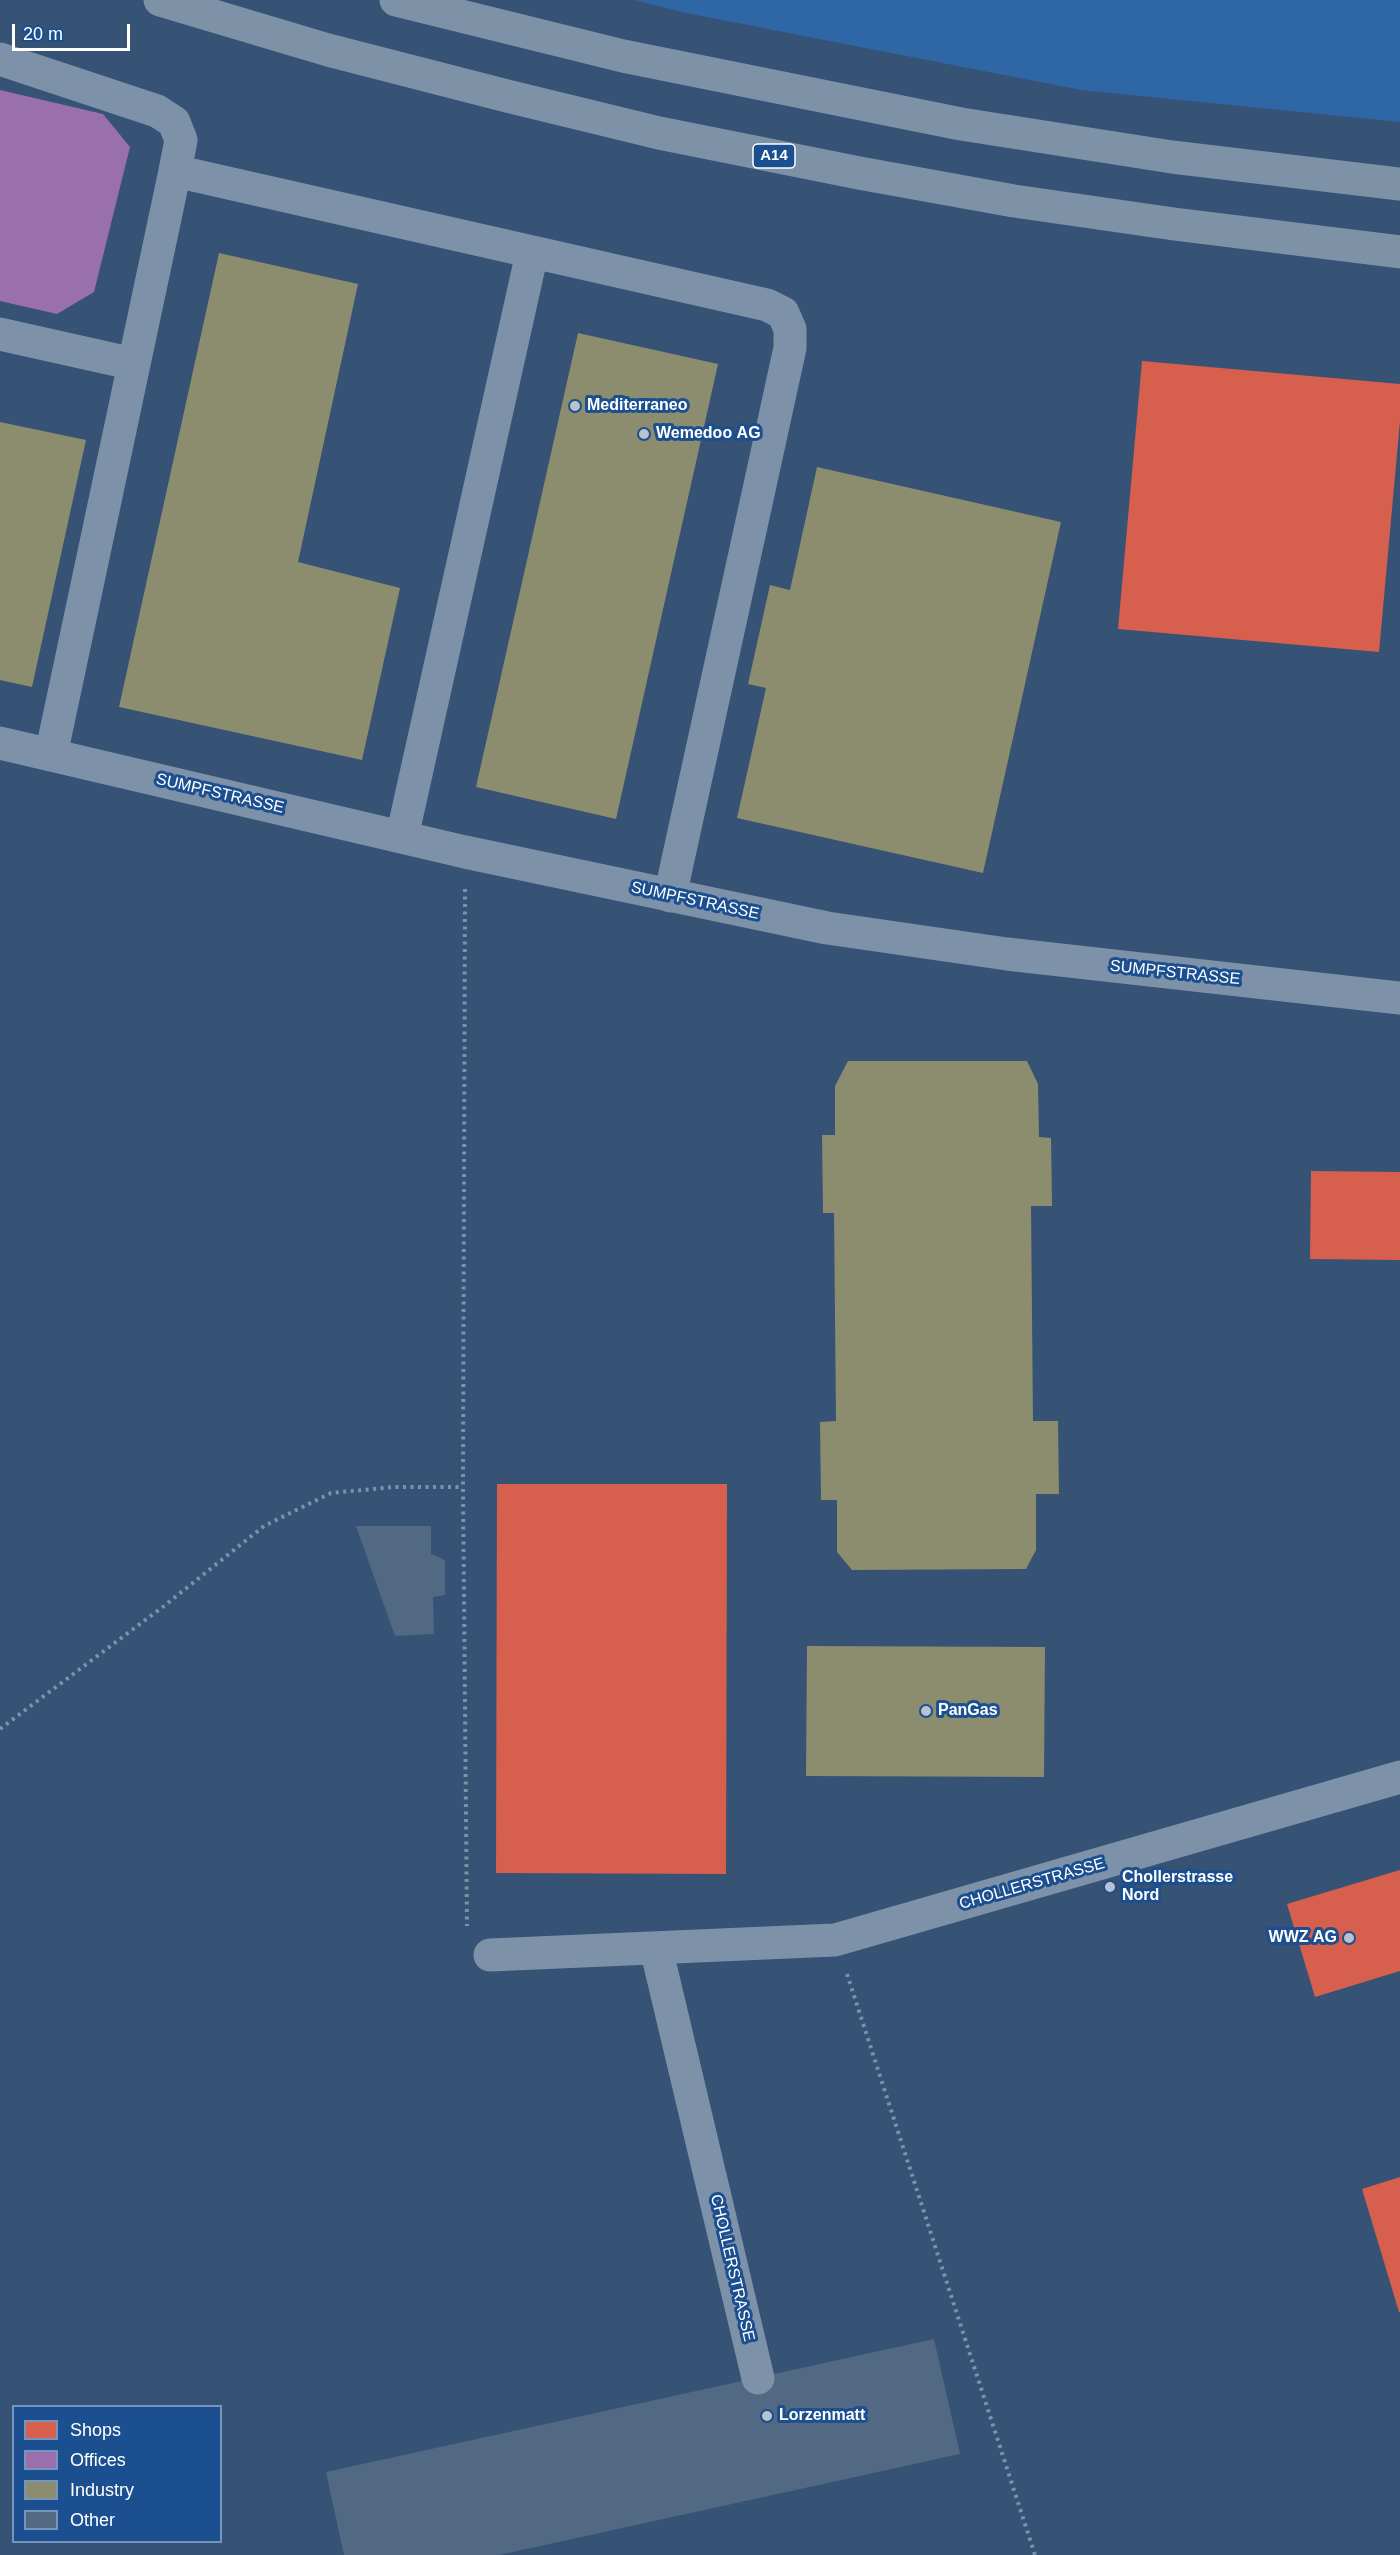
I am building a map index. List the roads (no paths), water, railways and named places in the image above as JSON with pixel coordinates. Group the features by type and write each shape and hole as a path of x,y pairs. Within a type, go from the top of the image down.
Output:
{"highway":[{"name":"A14","path":"160,0 328,50 495,94 659,133 1014,201 1285,239 1400,252"},
{"path":"396,0 623,56 962,124 1172,157 1400,184"}],"street":[{"path":"0,59 157,111 174,122 181,140 51,755"},
{"path":"175,171 767,306 783,313 790,329 790,348 764,476 670,896"},
{"path":"402,837 532,253"},
{"path":"0,334 134,364"},
{"name":"SUMPFSTRASSE","path":"0,742 465,852 828,928 982,951 1400,998"},
{"name":"CHOLLERSTRASSE","path":"490,1955 835,1940 1400,1777"},
{"name":"CHOLLERSTRASSE","path":"656,1948 758,2378"}],"place":[{"name":"Mediterraneo","path":"575,406"},
{"name":"Wemedoo AG","path":"644,434"},
{"name":"PanGas","path":"926,1711"},
{"name":"Chollerstrasse Nord","path":"1110,1887"},
{"name":"WWZ AG","path":"1349,1938"},
{"name":"Lorzenmatt","path":"767,2416"}]}
